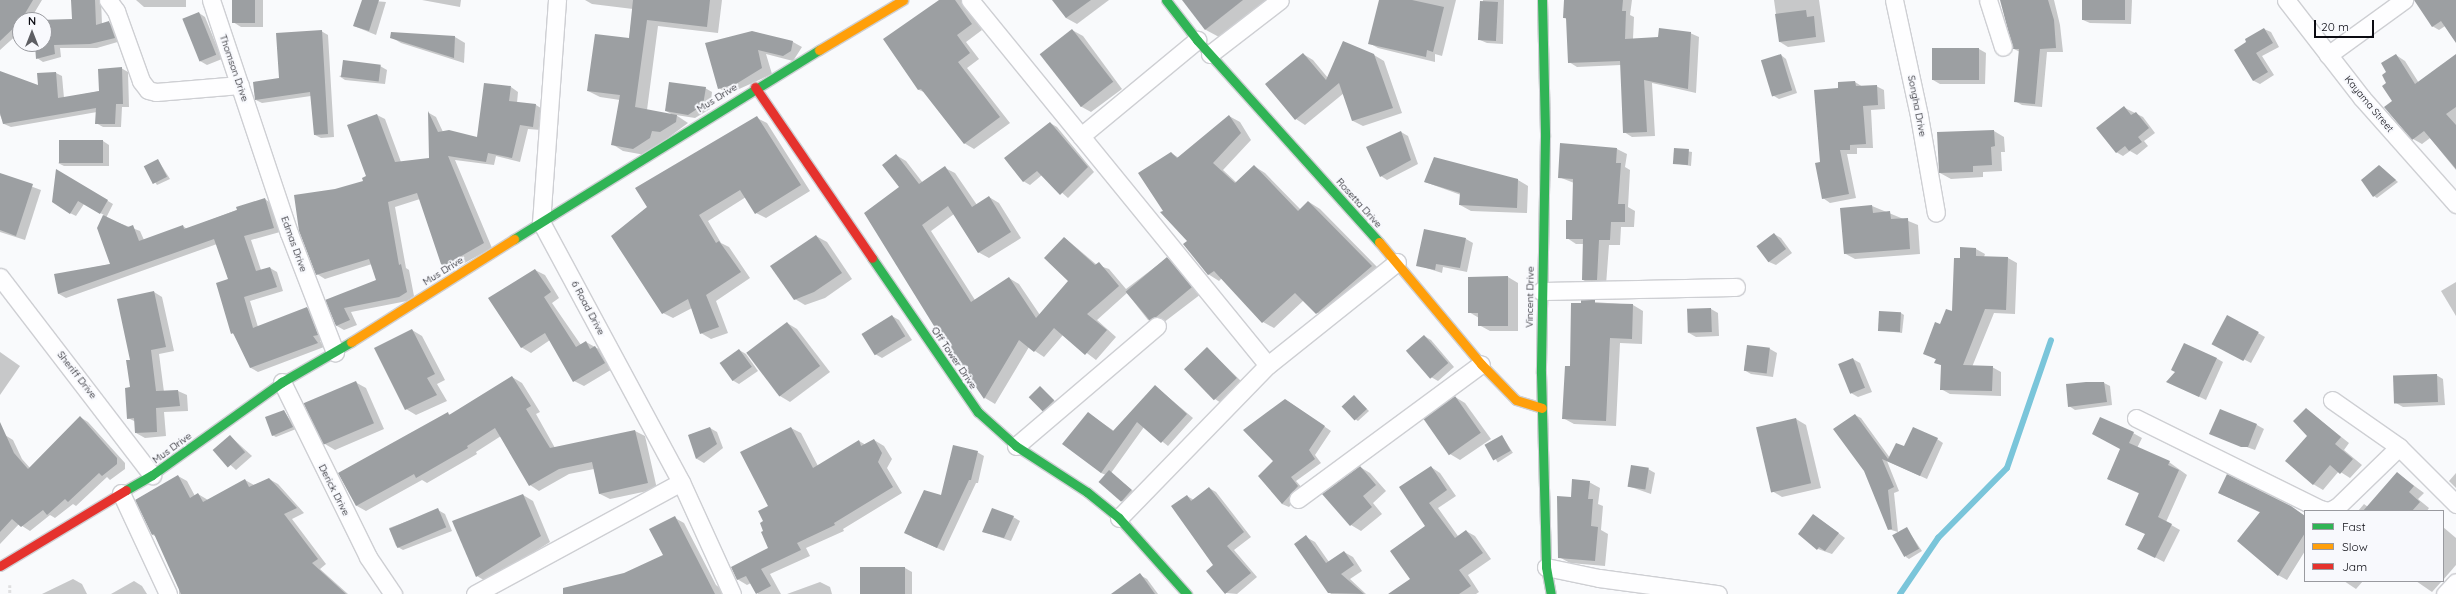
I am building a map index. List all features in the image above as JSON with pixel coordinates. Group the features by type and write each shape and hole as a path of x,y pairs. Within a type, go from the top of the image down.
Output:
{"street":[{"path":"108,0 116,11 141,81 148,90 156,92 240,85"},
{"name":"Thomson Drive","path":"211,0 257,135"},
{"path":"541,222 557,0"},
{"name":"Mus Drive","path":"0,566 152,475 282,382 335,352 755,87 903,0"},
{"path":"970,0 1268,365"},
{"name":"Rosetta Drive","path":"1166,0 1197,40 1397,262 1481,364 1516,400 1542,408"},
{"path":"1210,54 1280,0"},
{"name":"Vincent Drive","path":"1542,0 1545,137 1541,291 1542,408 1546,567 1551,594"},
{"name":"Songha Drive","path":"1894,0 1918,108 1936,213"},
{"path":"1988,0 2003,47"},
{"name":"Kayama Street","path":"2286,0 2362,98 2453,197"},
{"path":"2328,55 2404,0"},
{"path":"1081,136 1197,40"},
{"name":"Off Tower Drive","path":"755,87 978,412 1016,446 1087,492 1119,518 1187,594"},
{"name":"Edmas Drive","path":"257,135 290,233 335,352"},
{"name":"6 Road Drive","path":"541,222 681,482 732,594"},
{"path":"1119,518 1268,365 1397,262"},
{"name":"Sheriff Drive","path":"0,276 152,475"},
{"path":"1541,291 1736,287"},
{"path":"1016,446 1157,326"},
{"path":"1298,499 1481,364"},
{"name":"Derick Drive","path":"282,382 368,557 393,594"},
{"path":"2332,400 2399,447 2456,504"},
{"path":"2136,418 2320,510"},
{"path":"2331,510 2337,507 2399,447"},
{"path":"475,594 681,482"},
{"path":"121,493 168,594"},
{"path":"1546,567 1599,578 1718,594"},
{"path":"2445,594 2456,582"}],"building":[{"path":"0,0 33,0 26,12 12,12 12,30 0,41"},
{"path":"71,0 95,0 96,25 109,21 115,38 90,44 54,45 55,54 36,59 36,52 52,52 52,20 72,19"},
{"path":"232,0 255,0 255,23 232,23"},
{"path":"362,0 379,0 369,31 353,26"},
{"path":"633,0 710,0 707,27 647,20 635,107 677,115 676,122 660,132 652,131 650,138 633,149 611,145 620,95 587,91 595,34 629,38"},
{"path":"939,0 955,0 972,24 957,35 970,53 958,62 1000,117 964,144 921,89 918,90 883,39"},
{"path":"1052,0 1091,0 1066,18"},
{"path":"1182,0 1243,0 1205,30"},
{"path":"1379,0 1412,0 1444,7 1433,52 1427,50 1426,57 1368,44"},
{"path":"1564,0 1623,0 1622,11 1626,11 1625,39 1658,37 1659,28 1691,32 1688,89 1644,80 1647,132 1623,133 1620,61 1568,63 1566,18 1563,18"},
{"path":"2000,0 2048,0 2054,20 2056,48 2040,49 2035,104 2014,102 2019,49 2013,49"},
{"path":"2082,0 2125,0 2125,20 2082,20"},
{"path":"2414,0 2456,0 2456,43 2441,21 2432,27"},
{"path":"1480,1 1498,2 1496,41 1478,40"},
{"path":"1806,10 1807,17 1814,16 1816,37 1779,42 1775,14"},
{"path":"199,12 216,55 200,61 182,19"},
{"path":"2264,28 2273,43 2256,53 2268,72 2253,81 2234,50 2246,42 2245,39"},
{"path":"1072,29 1113,82 1081,107 1040,54"},
{"path":"322,30 328,134 314,135 310,92 255,100 253,82 279,78 276,33"},
{"path":"752,31 793,41 791,51 783,56 758,50 762,68 736,84 718,89 705,43"},
{"path":"391,32 455,36 454,58 390,38"},
{"path":"1343,41 1374,54 1393,108 1352,121 1339,83 1295,120 1265,84 1303,53 1326,80"},
{"path":"1932,48 1979,48 1979,80 1932,80"},
{"path":"1781,54 1792,90 1772,96 1761,60"},
{"path":"2396,54 2415,84 2456,54 2456,107 2446,114 2456,125 2456,169 2424,131 2412,140 2384,107 2392,101 2382,86 2386,83 2382,75 2386,72 2381,63"},
{"path":"343,60 381,65 379,82 341,77"},
{"path":"122,67 123,104 116,104 115,124 95,124 96,108 3,124 0,113 0,71 38,85 37,73 56,72 58,98 99,91 98,69"},
{"path":"1855,81 1856,86 1877,85 1878,105 1863,106 1866,144 1850,145 1850,150 1840,150 1849,194 1822,199 1815,163 1820,162 1814,90 1838,88 1838,82"},
{"path":"669,82 706,87 703,105 688,115 665,111"},
{"path":"484,83 511,86 509,101 536,104 533,127 520,125 512,158 488,153 486,162 448,156 484,243 442,267 417,193 388,202 399,265 401,264 407,292 399,297 344,308 350,320 336,326 325,300 376,280 369,259 316,275 299,231 294,195 335,189 363,181 362,178 366,176 347,125 377,114 395,162 429,158 428,111 438,132 449,130 477,137"},
{"path":"2124,106 2131,115 2136,112 2149,128 2138,137 2142,142 2129,151 2125,146 2116,153 2096,128"},
{"path":"1229,115 1241,133 1213,163 1235,183 1254,165 1298,211 1308,201 1372,266 1316,314 1295,293 1262,323 1214,271 1208,275 1183,244 1187,241 1160,212 1163,211 1138,173 1171,152 1177,158"},
{"path":"757,116 801,185 755,214 740,190 699,215 716,243 719,241 741,272 706,295 719,327 700,334 688,299 662,314 611,236 647,207 635,188"},
{"path":"1050,122 1088,167 1060,195 1037,171 1023,182 1004,158"},
{"path":"1994,130 1995,146 1991,147 1992,165 1973,166 1973,172 1939,173 1937,132"},
{"path":"1401,131 1411,160 1380,177 1366,147"},
{"path":"59,140 103,140 103,163 59,163"},
{"path":"1560,143 1617,148 1616,163 1621,163 1618,204 1625,204 1625,222 1611,222 1610,240 1599,240 1597,280 1582,280 1583,239 1566,239 1566,220 1572,220 1573,179 1558,178"},
{"path":"1674,148 1689,149 1688,165 1673,164"},
{"path":"896,154 919,184 945,166 972,207 989,196 1011,232 978,253 948,206 922,225 971,302 1009,277 1036,318 1068,281 1044,258 1064,237 1095,265 1099,262 1119,286 1087,314 1107,330 1085,355 1054,328 1034,352 1019,340 984,399 934,326 864,213 899,187 882,165"},
{"path":"1434,157 1518,179 1517,208 1459,205 1460,193 1424,182"},
{"path":"158,159 167,177 153,184 144,166"},
{"path":"2379,165 2396,180 2373,197 2361,180"},
{"path":"56,169 108,200 100,214 78,201 70,214 52,202"},
{"path":"0,173 33,184 16,236 0,230"},
{"path":"265,198 274,228 244,236 256,271 270,267 277,287 244,297 253,328 307,307 318,335 313,336 318,343 250,368 233,333 231,334 216,283 228,279 214,239 58,294 54,274 110,264 97,228 103,215 128,227 133,225 139,241 183,225 184,229 237,210 236,207"},
{"path":"1872,205 1873,213 1890,211 1891,219 1908,218 1910,249 1844,254 1840,208"},
{"path":"1424,229 1466,238 1460,268 1436,264 1435,270 1416,266"},
{"path":"1774,233 1786,249 1768,262 1756,246"},
{"path":"816,235 842,273 814,292 794,300 770,266"},
{"path":"1960,247 1976,248 1976,256 2008,257 2006,310 1985,309 1963,365 1993,366 1992,391 1940,390 1941,365 1934,363 1936,359 1923,354 1935,322 1940,324 1946,309 1952,311 1954,258 1960,258"},
{"path":"1167,257 1192,287 1151,322 1126,292"},
{"path":"535,269 551,292 544,297 576,347 586,341 590,349 595,346 605,363 573,382 545,333 521,348 488,298"},
{"path":"1508,276 1508,326 1478,326 1478,313 1468,313 1468,277"},
{"path":"154,291 166,347 151,350 156,391 178,390 180,406 156,408 157,432 135,433 134,418 127,419 125,388 130,387 126,360 130,360 117,299"},
{"path":"1581,300 1595,300 1595,303 1633,304 1632,339 1610,338 1606,421 1562,419 1565,366 1570,366 1571,303 1581,303"},
{"path":"1711,308 1712,332 1688,333 1687,309"},
{"path":"1879,311 1901,312 1900,332 1878,331"},
{"path":"892,315 905,336 875,355 861,334"},
{"path":"2227,315 2259,332 2243,361 2212,344"},
{"path":"787,322 820,366 779,397 746,353"},
{"path":"412,329 435,374 427,378 437,395 405,410 374,348"},
{"path":"1424,335 1448,363 1430,379 1406,351"},
{"path":"2184,343 2217,358 2199,397 2166,382 2175,372 2171,370"},
{"path":"1747,345 1770,348 1767,374 1744,371"},
{"path":"1207,347 1237,378 1214,400 1184,369"},
{"path":"739,349 752,367 733,381 720,363"},
{"path":"1853,358 1865,388 1850,394 1838,364"},
{"path":"2437,374 2438,402 2394,404 2393,376"},
{"path":"512,376 531,406 526,409 550,448 635,430 648,483 599,494 592,462 559,469 529,486 495,428 467,446 468,448 416,478 414,474 356,506 338,473 448,412 449,415"},
{"path":"356,381 374,423 322,446 304,403"},
{"path":"2104,382 2107,402 2068,407 2066,384"},
{"path":"1155,385 1187,414 1161,443 1137,422 1101,473 1062,444 1088,412 1113,431"},
{"path":"1040,386 1054,400 1043,411 1029,397"},
{"path":"1354,395 1367,409 1355,420 1342,407"},
{"path":"1455,396 1481,433 1449,455 1423,418"},
{"path":"1285,399 1325,426 1309,450 1315,459 1291,477 1298,486 1282,504 1258,476 1273,461 1243,430"},
{"path":"2306,408 2341,437 2335,444 2353,459 2340,474 2330,465 2313,485 2285,461 2307,436 2293,421"},
{"path":"2220,409 2257,424 2248,447 2241,447 2209,434"},
{"path":"284,410 293,427 272,436 265,417"},
{"path":"1855,414 1888,459 1896,443 1904,446 1913,427 1938,438 1920,476 1882,459 1894,487 1888,490 1892,529 1888,530 1864,471 1833,429"},
{"path":"80,416 117,458 117,464 102,476 99,473 68,502 65,499 47,515 43,510 21,527 12,519 0,532 0,422 14,453 28,469"},
{"path":"2100,417 2134,432 2129,443 2170,461 2168,465 2179,470 2158,517 2172,524 2155,558 2137,549 2145,534 2125,525 2139,493 2107,479 2120,449 2092,434"},
{"path":"1796,418 1811,483 1771,493 1756,427"},
{"path":"710,427 717,444 696,459 688,435"},
{"path":"791,427 813,468 859,440 861,446 874,439 882,453 878,462 893,487 834,523 835,525 797,543 801,550 761,569 771,586 756,594 746,576 737,580 731,567 768,548 761,532 763,531 760,523 763,521 758,511 768,506 740,452"},
{"path":"230,435 245,452 228,467 213,450"},
{"path":"1502,435 1511,451 1493,460 1485,445"},
{"path":"953,445 978,451 971,480 969,480 937,548 904,533 924,490 941,495"},
{"path":"1631,465 1649,468 1645,490 1628,487"},
{"path":"1360,466 1376,485 1363,496 1372,507 1350,526 1322,494"},
{"path":"1431,466 1447,490 1429,503 1455,538 1466,530 1483,553 1459,570 1471,586 1459,594 1388,594 1410,579 1390,551 1425,526 1399,487"},
{"path":"1109,470 1132,490 1121,502 1099,482"},
{"path":"2397,472 2414,486 2409,492 2420,502 2413,510 2364,510"},
{"path":"2227,474 2291,506 2304,515 2304,535 2278,576 2237,541 2260,512 2218,493"},
{"path":"178,475 190,498 198,493 203,502 245,479 249,487 269,478 297,508 284,514 318,559 312,563 346,594 181,594 154,534 152,535 135,500"},
{"path":"1572,479 1590,481 1588,499 1593,499 1591,526 1598,527 1595,561 1558,558 1557,496 1571,497"},
{"path":"1209,487 1244,532 1227,546 1251,573 1225,594 1206,571 1213,565 1171,506 1187,495 1191,501"},
{"path":"523,494 541,536 476,577 452,521"},
{"path":"438,508 446,527 397,548 389,529"},
{"path":"992,508 1014,516 1004,538 982,532"},
{"path":"1813,514 1839,533 1825,551 1819,547 1817,550 1798,534"},
{"path":"675,516 715,594 563,594 563,588 624,573 663,555 649,529"},
{"path":"1907,527 1919,549 1904,557 1892,535"},
{"path":"1306,535 1326,563 1344,551 1354,565 1341,574 1364,594 1328,593 1294,544"},
{"path":"860,567 905,567 905,594 860,594"},
{"path":"1140,573 1155,594 1111,594"}],"waterway":[{"path":"1900,594 1938,538 2007,468 2051,340"}],"traffic: fast":[{"path":"1166,0 1197,40 1379,242"},
{"path":"1542,0 1545,137 1541,373 1546,567 1551,594"},
{"path":"514,239 819,50"},
{"path":"872,258 978,412 1016,446 1087,492 1119,518 1187,594"},
{"path":"126,490 152,475 282,382 351,342"}],"traffic: slow":[{"path":"819,50 903,0"},
{"path":"351,342 514,239"},
{"path":"1379,242 1481,364 1516,400 1542,408"}],"traffic: jam":[{"path":"755,87 872,258"},
{"path":"0,566 126,490"}]}
